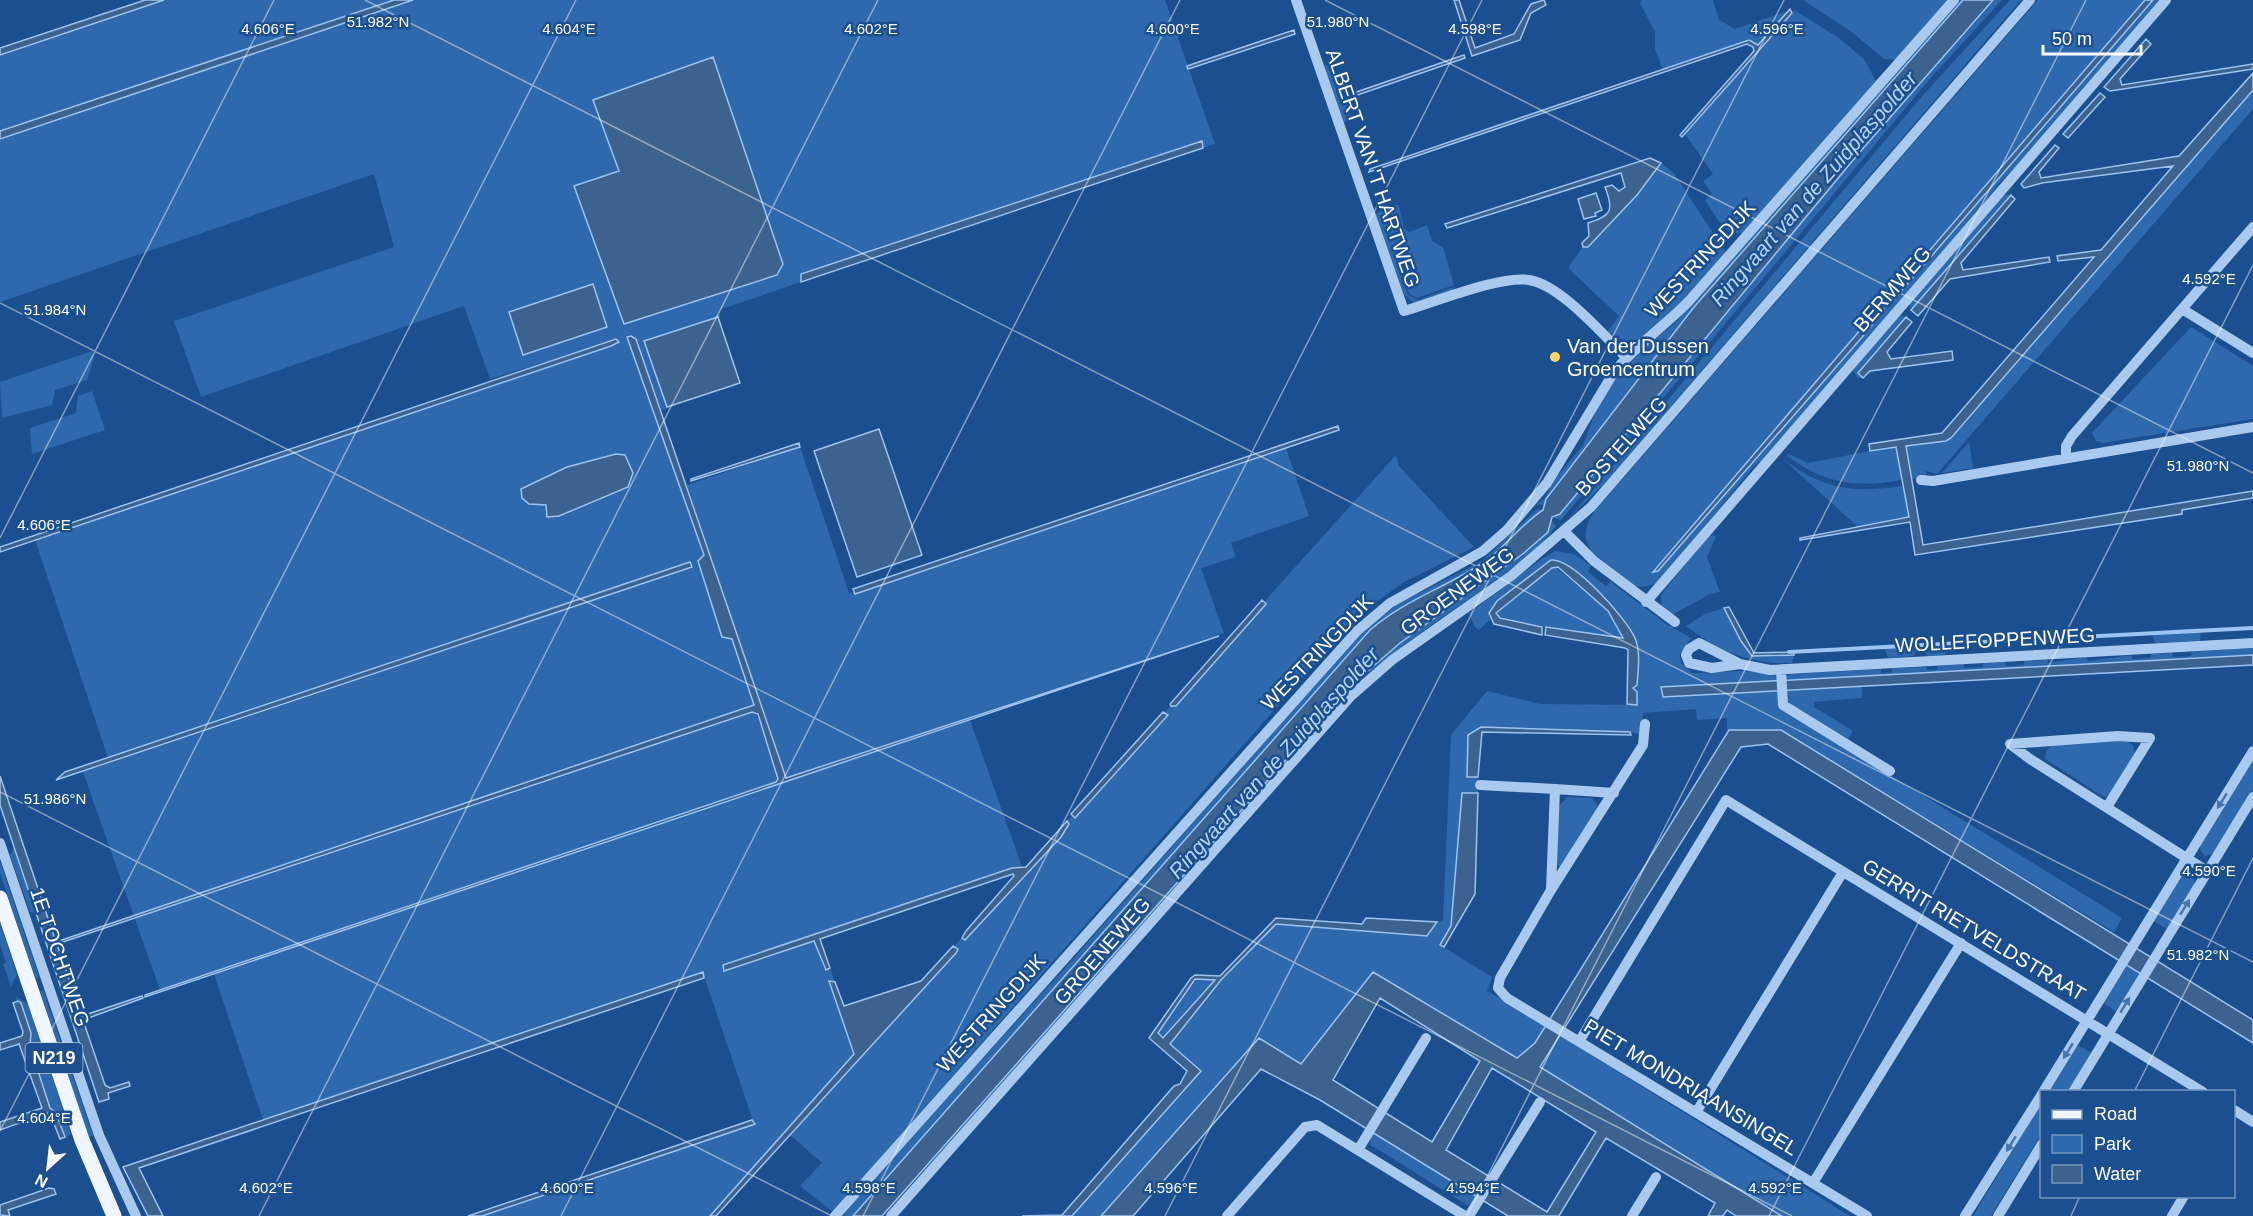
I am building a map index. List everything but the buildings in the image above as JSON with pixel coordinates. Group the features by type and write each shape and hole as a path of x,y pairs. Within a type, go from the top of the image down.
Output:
{"main road":[{"name":"1E TOCHTWEG","path":"0,898 82,1140 114,1216"}],"street":[{"name":"ALBERT VAN 'T HARTWEG","path":"1296,0 1404,311 1504,281 1531,280 1558,294 1626,357"},
{"name":"WESTRINGDIJK","path":"835,1216 1357,630 1390,603 1483,551 1519,516 1547,483 1614,372 1626,357 1660,330 1689,301 1954,0"},
{"name":"BOSTELWEG","path":"1565,532 1624,471 2030,0"},
{"name":"BERMWEG","path":"1646,602 2166,0"},
{"path":"2066,457 2066,446 2072,436 2253,227"},
{"path":"2182,309 2253,353"},
{"path":"1922,480 1933,481 2253,426"},
{"path":"1565,532 1587,555 1675,622"},
{"name":"GROENEWEG","path":"891,1216 1351,696 1392,660 1511,576 1565,532"},
{"name":"WOLLEFOPPENWEG","path":"1740,664 1781,675 2253,643"},
{"path":"1781,675 1783,705 1890,771"},
{"path":"1551,890 1643,745 1645,724"},
{"path":"2107,807 2150,738 2118,736 2010,744 2030,759 2207,871"},
{"path":"2044,1090 2253,751"},
{"path":"1480,785 1614,793"},
{"path":"1551,890 1556,789"},
{"path":"2074,1090 2253,796"},
{"name":"GERRIT RIETVELDSTRAAT","path":"1580,1040 1726,800 2201,1090"},
{"name":"1E TOCHTWEG","path":"0,843 99,1135 136,1216"},
{"path":"1697,1111 1843,872"},
{"name":"PIET MONDRIAANSINGEL","path":"1551,890 1500,978 1498,988 1507,998 1580,1040 1867,1216"},
{"path":"1812,1183 1961,943"},
{"path":"1358,1150 1426,1038"},
{"path":"1965,1216 2040,1096"},
{"path":"1227,1216 1305,1127 1317,1125 1467,1216 1540,1102"},
{"path":"2235,1113 2253,1122"},
{"path":"1998,1216 2040,1147"},
{"path":"1632,1216 1656,1177"},
{"path":"2172,1216 2183,1198"}],"green space":[{"path":"164,0 394,0 0,131 0,55"},
{"path":"413,0 1165,0 1215,144 1203,148 1201,141 801,274 801,282 719,310 720,317 645,341 668,408 661,410 636,339 631,336 629,341 704,555 698,561 722,637 732,639 754,705 750,706 764,731 773,754 776,765 776,782 160,990 83,772 691,568 690,562 108,758 35,540 600,350 618,340 490,379 464,306 201,397 174,321 394,247 374,174 0,302 0,139"},
{"path":"1642,0 1713,0 1719,20 1735,29 1788,11 1758,45 1749,40 1663,70 1655,49 1655,32 1640,3"},
{"path":"1803,0 1950,0 1895,60 1884,59 1853,33"},
{"path":"1959,0 1963,0 1694,307 1546,499 1544,505 1536,504 1545,498 1553,481 1583,445 1598,405 1613,382 1647,345 1674,324"},
{"path":"1993,0 2002,0 1929,80 1561,520 1552,517 1560,514 1859,153"},
{"path":"2010,0 2021,0 1604,484 1569,518 1923,95"},
{"path":"2038,0 2145,0 1887,299 1890,303 2153,0 2162,0 2021,162 2000,182 1971,221 1764,460 1755,465 1659,582 1642,587 1633,585 1592,551 1588,545 1586,531 1594,512","holes":["1879,308 1884,311 1658,571 1654,573"]},
{"path":"1794,10 1839,38 1864,59 1877,83 1743,233 1731,233 1722,226 1705,200 1712,194 1703,181 1713,174 1685,134"},
{"path":"1329,64 1347,102 1350,117 1344,123 1324,66"},
{"path":"2253,90 2253,109 1937,474 1926,471 1926,476 1912,479 1906,446 1946,441 1951,438"},
{"path":"1661,163 1673,172 1725,251 1721,260 1682,304 1638,340 1623,340 1607,332 1619,316 1568,268 1583,247 1588,247 1637,195"},
{"path":"2011,195 1911,310 1909,303 2002,196"},
{"path":"1398,204 1404,228 1409,232 1427,225 1432,241 1443,247 1454,285 1417,298 1409,294 1381,220 1408,295 1418,300 1454,287 1453,291 1414,303 1404,294 1375,214"},
{"path":"1898,315 1906,317 1858,372 1863,378 1857,378 1853,370"},
{"path":"2191,327 2253,366 2253,419 2102,443 2096,441 2092,433"},
{"path":"92,351 94,357 87,380 55,390 52,405 2,418 0,382"},
{"path":"92,391 105,430 32,454 30,428 76,413 78,396"},
{"path":"1969,442 1973,468 1942,473"},
{"path":"1896,446 1902,480 1869,484 1842,482 1828,478 1787,456 1789,454 1808,463"},
{"path":"800,447 849,593 854,592 855,594 1286,448 1309,516 1231,543 1236,557 1201,568 1224,633 786,778 687,485"},
{"path":"1396,455 1399,466 1474,547 1404,582 1372,605 1341,634 833,1212 800,1186 822,1163 790,1135 956,953 958,949 954,946 962,938 965,940 1061,837 1069,824 1067,821"},
{"path":"1783,459 1812,477 1840,487 1869,489 1903,486 1909,517 1858,527"},
{"path":"1538,508 1541,511 1483,562 1398,609 1370,630 853,1216 843,1216 862,1191 1065,968 1360,634 1396,605 1482,561"},
{"path":"1551,519 1556,526 1522,560 1400,648 1353,687 882,1216 1341,696 1400,643 1524,553 1548,532"},
{"path":"1712,535 1716,537 1707,557 1720,592 1710,594 1672,615 1662,608 1661,595 1703,541"},
{"path":"1556,551 1574,554 1591,566 1588,572 1606,586 1610,581 1666,624 1691,638 1680,654 1681,663 1692,673 1743,671 1777,675 1778,682 1661,687 1663,697 1779,691 1778,706 2122,918 2114,932 1781,730 1727,730 1727,718 1697,720 1696,709 1643,713 1642,735 1630,732 1481,727 1468,777 1478,777 1478,793 1462,793 1451,926 1440,945 1492,977 1487,991 1546,1025 1535,1044 1517,1058 1373,972 1301,1064 1259,1038 1101,1216 1072,1216 1200,1071 1170,1044 1221,980 1276,924 1427,936 1437,922 1443,920 1451,735 1487,691 1540,704 1637,705 1633,688 1637,685 1636,640 1624,620 1557,560 1551,560 1497,601 1489,613 1490,620 1479,630 1474,626 1469,613 1543,558"},
{"path":"1555,567 1608,611 1623,638 1542,627 1498,616 1497,611"},
{"path":"1724,608 1741,641 1752,656 1794,655 1792,663 1763,662 1736,655 1710,643 1686,626 1705,614"},
{"path":"2201,628 2200,641 2155,643 2152,631"},
{"path":"1947,642 1945,655 1928,656 1925,652 1916,652 1913,656 1888,658 1883,645"},
{"path":"2253,648 2253,655 1785,680 1785,677 1790,674 1881,669 1881,673 1892,672 1892,668 1926,667 1927,670 1937,670 1938,666 1964,664 1964,668 1982,667 1983,663 2005,662 2006,666 2024,665 2024,661 2047,660 2048,663 2087,657 2088,661 2132,655 2132,659 2150,658 2151,654 2172,653 2173,657 2191,656 2192,652"},
{"path":"1862,686 1862,698 1814,702 1814,707 1853,731 1848,739 1786,702 1785,691"},
{"path":"970,720 1022,867 1012,868 723,965 724,971 814,941 824,969 830,968 835,982 829,982 854,1054 710,1216 482,1216 754,1124 703,973 263,1120 214,974"},
{"path":"2124,740 2133,745 2135,755 2109,796 2104,797 2045,759 2046,751 2052,745"},
{"path":"2253,760 2253,789 2213,854 2205,856 2200,846"},
{"path":"1567,797 1592,798 1599,807 1560,867 1555,864 1559,806"},
{"path":"14,848 36,913 30,912 10,855"},
{"path":"0,862 39,977 36,979 0,873"},
{"path":"2187,873 2194,879 2194,885 2167,929 2153,921 2182,875"},
{"path":"0,923 17,974 11,987 3,964 6,963 0,944"},
{"path":"2127,966 2140,974 2117,1012 2103,1003"},
{"path":"1195,979 1215,979 1163,1038 1158,1033"},
{"path":"43,990 93,1135 88,1137 40,991"},
{"path":"15,996 28,1004 71,1134 63,1140 65,1137 56,1113 50,1108 30,1046 31,1033"},
{"path":"1560,1035 1850,1216 1782,1216 1540,1067"},
{"path":"2078,1045 2091,1053 2069,1090 2050,1090"},
{"path":"2040,1106 2040,1136 1991,1216 1973,1216"},
{"path":"1374,1133 1477,1197 1473,1203 1467,1205 1371,1145 1370,1140"}],"water":[{"path":"145,0 164,0 0,55 0,48"},
{"path":"394,0 413,0 0,139 0,131"},
{"path":"1454,0 1459,0 1475,48 1514,34 1531,4 1544,0 1546,5 1531,13 1520,40 1472,56"},
{"name":"Ringvaart van de Zuidplaspolder","path":"1963,0 1993,0 1859,153 1560,514 1552,517 1548,532 1524,553 1400,643 1354,683 882,1216 853,1216 1370,630 1396,611 1481,564 1543,510 1546,499 1694,307"},
{"path":"2145,0 2153,0 1890,304 1887,300"},
{"path":"1790,9 1792,13 1682,137 1680,135 1754,51 1753,47 1747,44 1369,172 1370,169 1749,40 1758,45"},
{"path":"1294,30 1295,34 1188,69 1187,66"},
{"path":"2146,39 2151,44 2120,79 2122,85 2253,64 2253,69 2110,91 2104,87"},
{"path":"1464,55 1465,58 1346,99 1342,97"},
{"path":"713,57 783,264 777,275 624,324 574,186 619,171 593,100"},
{"path":"2253,73 2253,90 1951,438 1946,441 1906,446 1923,545 2253,491 2253,498 2182,510 2182,514 1915,555 1910,522 1800,540 1800,538 1909,517 1896,447 1870,451 1869,444 1942,433 2094,257 2058,261 2057,256 2101,250 2173,166 2042,183 2024,188 2021,184 2055,145 2059,148 2039,172 2041,178 2179,156"},
{"path":"2100,93 2105,97 2068,138 2063,134"},
{"path":"1202,141 1203,148 801,282 801,274"},
{"path":"1650,158 1661,163 1637,195 1588,247 1583,247 1582,243 1589,236 1588,223 1609,212 1610,202 1605,187 1612,185 1619,191 1625,187 1621,173 1447,228 1445,224"},
{"path":"1596,193 1602,210 1595,213 1596,216 1584,219 1578,199"},
{"path":"2011,195 2015,199 1961,263 1963,270 2049,257 2050,262 1950,279 1918,316 1911,310"},
{"path":"593,284 607,327 523,355 509,312"},
{"path":"1879,308 1884,311 1864,335 1658,571 1653,572"},
{"path":"718,317 740,383 667,407 644,341"},
{"path":"1906,317 1912,322 1887,352 1891,359 1952,351 1953,360 1870,371 1863,378 1858,373"},
{"path":"631,336 636,339 786,778 1219,636 145,997 145,995 776,782 778,779 758,714 752,712 57,944 82,1016 142,996 143,998 83,1020 105,1085 110,1088 129,1082 130,1086 108,1093 109,1099 99,1102 0,805 0,776 56,942 754,705 732,639 722,637 698,561 704,555 627,337"},
{"path":"616,339 619,342 611,346 0,552 0,547"},
{"path":"1338,426 1339,430 855,594 853,589"},
{"path":"879,429 922,555 857,577 814,451"},
{"path":"799,443 800,447 691,481 691,479"},
{"path":"616,454 625,455 633,473 628,487 559,516 547,517 546,505 529,504 522,498 521,489 567,467"},
{"path":"1551,560 1561,562 1585,579 1610,604 1630,629 1638,649 1637,685 1633,688 1637,692 1637,705 1627,704 1628,650 1545,635 1546,627 1623,638 1608,611 1558,567 1552,568 1496,613 1500,618 1542,627 1542,635 1494,624 1489,613 1497,601"},
{"path":"690,562 692,567 56,780 65,772"},
{"path":"1262,600 1266,604 1176,706 1171,706 1170,704"},
{"path":"1729,607 1754,653 1794,652 1794,655 1752,656 1741,641 1724,608"},
{"path":"2253,655 2253,665 1663,697 1661,687"},
{"path":"1163,712 1168,715 1075,818 1071,814"},
{"path":"1481,727 1630,732 1631,735 1482,732 1478,777 1467,777 1468,735"},
{"path":"1729,730 1781,730 2253,1020 2253,1043 1768,744 1741,747 1540,1067 1782,1216 1736,1216 1727,1210 1723,1216 1708,1216 1715,1203 1606,1138 1559,1216 1508,1216 1320,1100 1261,1069 1133,1216 1101,1216 1259,1038 1301,1064 1373,972 1517,1058 1535,1043","holes":["1380,998 1480,1061 1432,1142 1333,1080","1492,1068 1596,1132 1547,1212 1446,1150"]},
{"path":"1462,793 1478,793 1475,894 1444,947 1440,945 1451,926"},
{"path":"1067,821 1069,824 1061,837 965,940 962,938 966,931 1014,876 1013,874 820,939 830,968 826,970 814,941 724,971 723,965 1012,868 1026,867"},
{"path":"1276,918 1362,924 1366,918 1437,922 1427,936 1276,924 1221,980 1170,1044 1201,1071 1072,1216 1022,1216 1062,1215 1174,1086 1180,1084 1187,1071 1149,1038 1191,978 1195,975 1220,976","holes":["1195,979 1215,980 1163,1038 1158,1033"]},
{"path":"953,946 958,949 956,953 716,1216 710,1216 854,1054 829,981 835,982 844,1006 921,981"},
{"path":"703,972 704,978 139,1168 163,1216 148,1216 123,1167"},
{"path":"18,1001 21,1003 31,1033 30,1046 50,1108 56,1113 65,1137 60,1139 51,1116 47,1113 0,1130 0,1122 42,1108 19,1044 0,1050 0,1043 22,1036 23,1032 13,1003"},
{"path":"752,1120 755,1124 482,1216 468,1216"},
{"path":"49,1188 54,1189 56,1194 8,1210 10,1216 0,1215 0,1205"}],"waterway":[{"path":"1789,652 2253,628"}],"place":[{"name":"Van der Dussen Groencentrum","path":"1555,357"}]}
